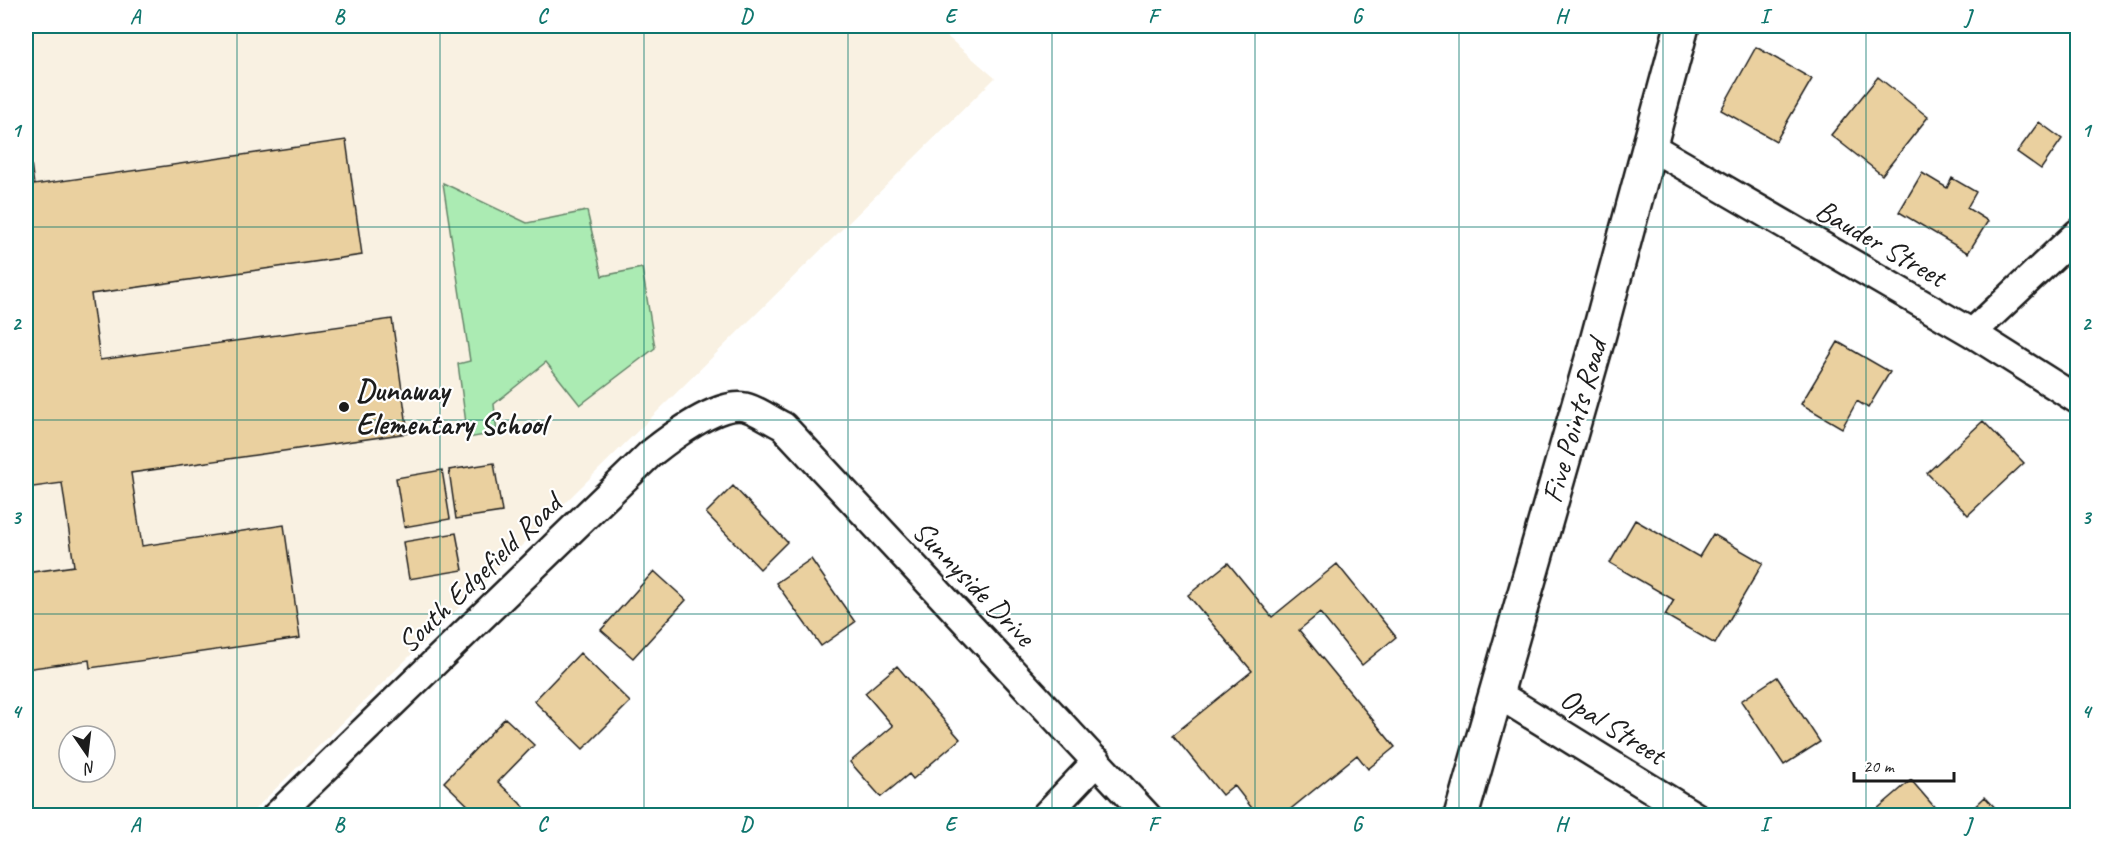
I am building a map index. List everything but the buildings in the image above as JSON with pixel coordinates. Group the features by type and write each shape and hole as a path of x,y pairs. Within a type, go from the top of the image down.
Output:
{"street":[{"name":"Five Points Road","path":"1461,816 1592,356 1682,26"},
{"name":"Bauder Street","path":"1650,146 1972,333 2078,400"},
{"path":"1972,333 2078,233"},
{"name":"Sunnyside Drive","path":"744,406 783,426 904,559 1147,816"},
{"name":"South Edgefield Road","path":"276,816 650,454 686,426 723,410 744,406"},
{"name":"Opal Street","path":"1496,693 1695,816"},
{"path":"1045,816 1097,761"}],"shaded area":[{"name":"Dunaway Elementary School","path":"26,26 935,26 995,78 249,815 26,815"}],"green space":[{"path":"443,183 527,223 587,211 602,276 642,268 655,348 580,405 546,362 494,404 497,433 468,438 458,364 470,361"}],"place":[{"name":"Dunaway Elementary School","path":"344,407"}]}
